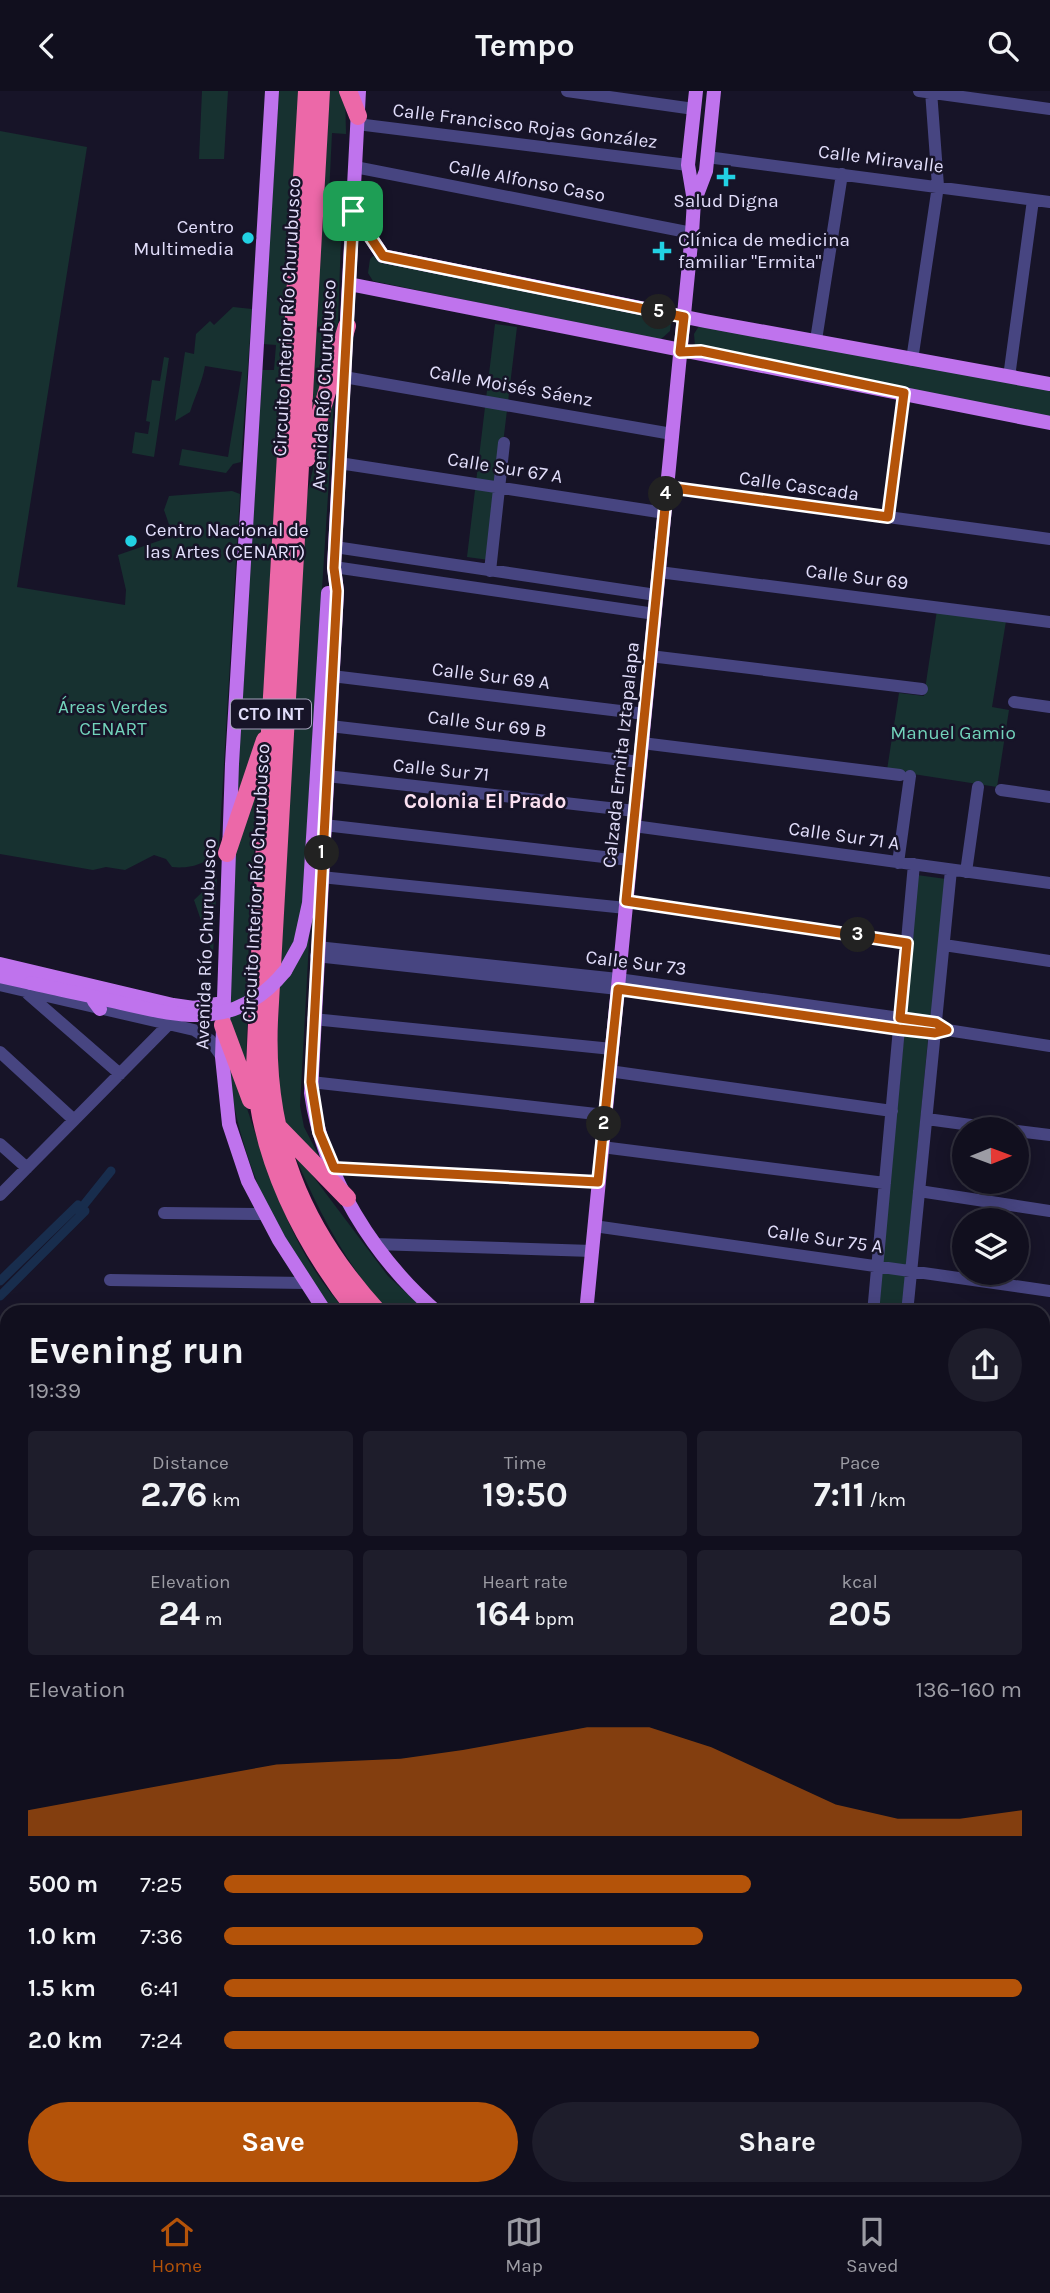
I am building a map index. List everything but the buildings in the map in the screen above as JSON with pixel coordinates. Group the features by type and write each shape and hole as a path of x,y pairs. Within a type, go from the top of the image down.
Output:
{"highway":[{"name":"Circuito Interior Río Churubusco","path":"307,91 255,1019 256,1089 268,1124 318,1229 343,1268 373,1305"},
{"name":"Circuito Interior Río Churubusco","path":"321,91 268,1051 268,1124 273,1163 293,1209 325,1267 352,1305"},
{"path":"348,91 358,120"},
{"path":"298,496 346,326"},
{"path":"227,853 257,757 270,731"},
{"path":"223,1025 268,1124 347,1198"}],"main road":[{"name":"Avenida Río Churubusco","path":"272,91 227,853 222,1057 225,1103 233,1139 265,1214 304,1283 320,1305"},
{"name":"Avenida Río Churubusco","path":"327,677 328,592 334,568 359,91"},
{"name":"Calzada Ermita Iztapalapa","path":"695,201 688,165 696,91"},
{"name":"Calzada Ermita Iztapalapa","path":"587,1305 695,201 707,157 714,91"},
{"path":"353,211 383,256 684,317 1050,384"},
{"path":"349,284 680,352 701,351 1050,423"},
{"path":"0,976 27,986 189,1017 221,1013 241,1006 278,980 295,954 307,914 327,677"},
{"name":"CTO INT","path":"327,677 330,726 311,1082 319,1132 347,1198 374,1244 408,1285 429,1305"},
{"path":"0,964 194,1008 223,1003"},
{"path":"75,1002 86,996 84,984"},
{"path":"100,1009 95,1004 94,997 97,991 106,988"}],"street":[{"path":"567,91 694,109"},
{"path":"912,360 939,186 927,92 1050,109"},
{"name":"Calle Francisco Rojas González","path":"358,120 688,165"},
{"name":"Calle Miravalle","path":"707,157 1050,202"},
{"name":"Calle Alfonso Caso","path":"355,167 692,233"},
{"path":"816,341 842,174"},
{"path":"1010,377 1033,199"},
{"name":"Calle Moisés Sáenz","path":"344,377 672,434"},
{"path":"888,517 904,393"},
{"path":"490,571 505,443"},
{"name":"Calle Sur 67 A","path":"339,463 665,513"},
{"name":"Calle Cascada","path":"667,487 1050,539"},
{"path":"335,547 656,594"},
{"path":"334,568 655,614"},
{"name":"Calle Sur 69","path":"659,572 1050,622"},
{"path":"650,656 922,689"},
{"name":"Calle Sur 69 A","path":"327,677 645,714"},
{"path":"1014,702 1050,707"},
{"name":"Calle Sur 69 B","path":"330,726 640,762"},
{"path":"642,743 905,776 898,863"},
{"name":"Calle Sur 71","path":"327,776 634,818"},
{"path":"966,872 978,787"},
{"path":"1001,790 1050,797"},
{"name":"Calle Sur 71 A","path":"634,818 898,863 1050,883"},
{"path":"324,825 630,860"},
{"path":"874,1305 914,864"},
{"path":"908,1305 927,1119 940,1029 951,870"},
{"path":"321,877 626,904 907,943"},
{"path":"944,945 1050,961"},
{"name":"Calle Sur 73","path":"317,952 618,984 1050,1046"},
{"path":"0,985 27,986 100,1009 201,1033 222,1057"},
{"path":"27,986 120,1074"},
{"path":"313,1019 612,1049"},
{"path":"0,1195 169,1024"},
{"path":"0,1052 74,1120"},
{"path":"609,1072 892,1111"},
{"path":"311,1082 605,1115"},
{"path":"927,1119 952,1122"},
{"path":"1029,1132 1050,1135"},
{"path":"0,1144 27,1168"},
{"path":"602,1146 885,1183"},
{"path":"334,1168 598,1182"},
{"path":"919,1191 1050,1211"},
{"path":"164,1213 265,1214"},
{"name":"Calle Sur 75 A","path":"594,1226 1050,1291"},
{"path":"374,1244 592,1251"},
{"path":"110,1280 304,1283"}],"green space":[{"path":"202,91 228,91 224,159 199,159"},
{"path":"279,91 299,91 261,732 236,806 262,370 274,370 276,345 263,344"},
{"path":"330,91 345,91 346,134 332,133 327,236 341,238 338,323 308,441"},
{"name":"Áreas Verdes CENART","path":"0,131 87,147 17,587 125,605 126,590 118,555 173,536 164,510 169,496 232,491 240,494 219,847 210,858 192,866 172,867 166,859 154,855 125,870 106,867 93,870 0,854"},
{"path":"376,253 666,317 671,322 670,331 660,340 373,281 368,273 370,259"},
{"path":"233,307 252,309 241,462 233,464 226,473 179,465 182,449 228,457 242,372 205,366 190,412 175,421 185,352 194,354 196,334 210,321 214,325"},
{"path":"495,324 517,327 489,560 467,557"},
{"path":"699,326 1050,387 1050,420 695,346 694,334"},
{"path":"164,357 169,358 154,457 132,453 135,432 148,434 150,422 146,421 152,380 160,381"},
{"path":"336,369 302,904 311,905 300,1106 304,1127 322,1162 282,1122 276,1061 303,512"},
{"name":"Manuel Gamio","path":"937,610 1006,621 992,707 1009,710 997,787 887,770 899,693 924,696"},
{"path":"260,761 249,928 246,1074 228,1022 235,859 239,832"},
{"path":"917,875 946,879 933,1020 904,1015"},
{"path":"217,878 213,955 194,900"},
{"path":"904,1036 928,1039 903,1305 878,1305"},
{"path":"227,1050 288,1221 304,1253 341,1305 327,1305 299,1266 277,1227 256,1179 239,1128"},
{"path":"291,1147 388,1276 419,1305 383,1305 345,1254 311,1192"}],"waterway":[{"path":"79,1211 111,1171"},
{"path":"0,1281 78,1205 85,1211 0,1296"}],"place":[{"name":"Salud Digna","path":"726,177"},
{"name":"Centro Multimedia","path":"248,238"},
{"name":"Clínica de medicina familiar \"Ermita\"","path":"662,251"},
{"name":"Centro Nacional de las Artes (CENART)","path":"131,541"}],"district":[{"name":"Colonia El Prado","path":"485,801"}],"route":[{"path":"353,211 383,256 684,317 680,352 701,351 904,393 888,517 667,487 626,901 907,943 900,1018 936,1023 947,1030 935,1033 899,1029 618,989 598,1182 334,1168 319,1132 311,1082 337,591 334,568 353,211"}]}
